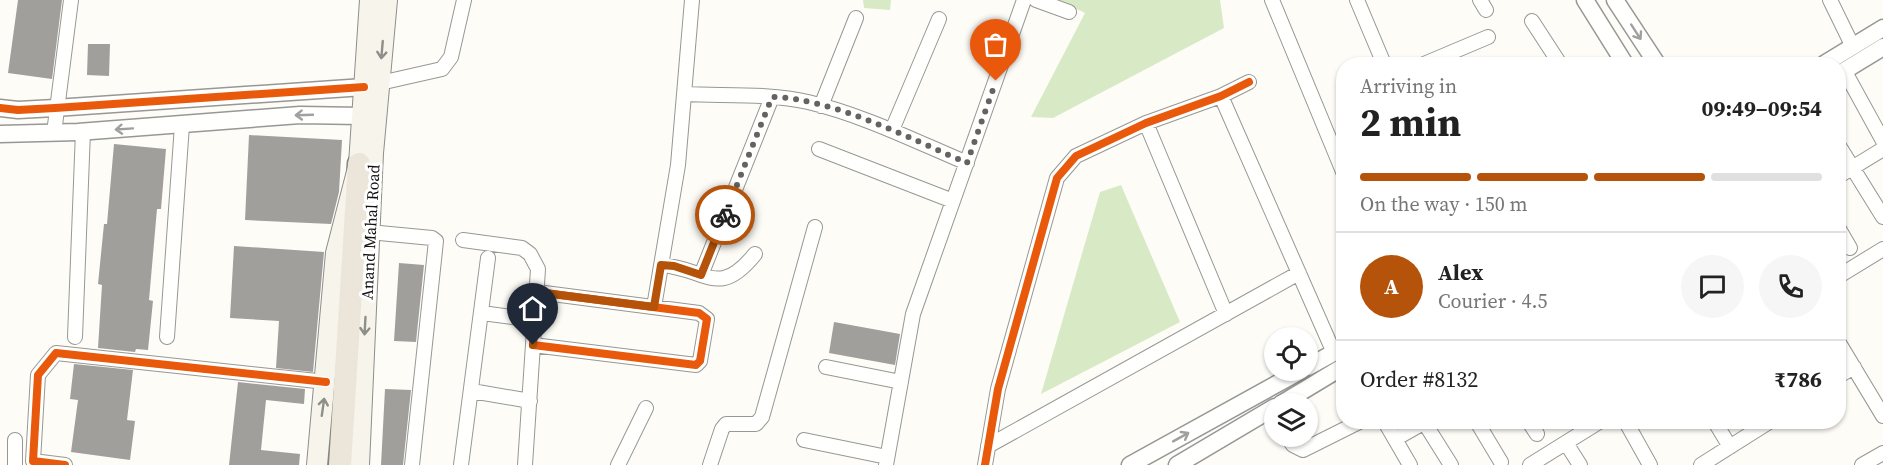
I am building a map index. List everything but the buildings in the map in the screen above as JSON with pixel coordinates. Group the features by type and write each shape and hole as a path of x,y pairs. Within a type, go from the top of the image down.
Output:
{"highway":[{"path":"340,465 361,231 359,164"}],"main road":[{"name":"Anand Mahal Road","path":"359,465 361,231 370,0"},
{"name":"Anand Mahal Road","path":"317,465 336,253 359,164 367,96 387,0"}],"street":[{"path":"54,133 55,108 71,0"},
{"path":"0,134 182,125 300,115 367,96 442,69 451,57 464,0"},
{"path":"654,307 678,165 692,0"},
{"path":"804,440 886,461 913,314 1024,0"},
{"path":"1036,0 1069,12"},
{"path":"1272,0 1336,155"},
{"path":"1358,0 1381,57"},
{"path":"1586,0 1622,57"},
{"path":"1616,0 1653,57"},
{"path":"1830,0 1852,47"},
{"path":"821,106 856,18"},
{"path":"891,130 939,20"},
{"path":"1532,21 1555,57"},
{"path":"1836,57 1883,28"},
{"path":"1441,57 1488,37"},
{"path":"1846,70 1881,53"},
{"path":"1846,79 1883,141"},
{"path":"985,465 998,389 1058,178 1076,156 1146,123 1221,96 1249,82"},
{"path":"685,94 772,97 821,106 891,130 967,163"},
{"path":"0,108 367,96"},
{"path":"1221,96 1299,273 1336,345"},
{"path":"701,275 772,97"},
{"path":"1146,123 1226,314"},
{"path":"167,337 182,125"},
{"path":"75,337 83,131"},
{"path":"819,149 953,201"},
{"path":"1846,172 1883,149"},
{"path":"1846,158 1883,217"},
{"path":"710,465 726,424 756,424 762,417 815,226"},
{"path":"361,231 432,238 436,241 412,465"},
{"path":"463,240 511,245 530,254 538,269 525,465"},
{"path":"1846,241 1850,248"},
{"path":"661,265 674,266 720,279 733,277 741,272 756,254"},
{"path":"1846,272 1881,254"},
{"path":"461,465 488,258"},
{"path":"988,446 1299,273"},
{"path":"533,345 698,364 706,316 537,292"},
{"path":"482,313 535,320"},
{"path":"65,465 33,461 38,375 56,353 326,382"},
{"path":"1846,354 1883,416"},
{"path":"1318,363 1336,357"},
{"path":"1295,393 1336,359"},
{"path":"826,367 901,382"},
{"path":"1846,372 1854,367"},
{"path":"1130,465 1282,381"},
{"path":"472,391 530,401"},
{"path":"618,465 646,408"},
{"path":"1177,465 1264,416"},
{"path":"1318,442 1345,429"},
{"path":"1389,429 1410,465"},
{"path":"1395,439 1412,429"},
{"path":"1428,429 1451,465"},
{"path":"1481,429 1501,462"},
{"path":"1534,429 1537,434"},
{"path":"1530,465 1588,429"},
{"path":"1630,429 1650,465"},
{"path":"1719,429 1730,447"},
{"path":"1701,465 1758,429"},
{"path":"15,440 15,465"},
{"path":"1566,443 1580,465"},
{"path":"1862,465 1883,453"}],"green space":[{"path":"863,0 891,0 890,10 864,8"},
{"path":"1058,0 1220,0 1224,28 1053,118 1031,117 1085,13"},
{"path":"1121,185 1180,322 1041,394 1100,192"}],"cycle path":[{"path":"985,465 998,389 1057,178 1076,156 1146,123 1221,96 1249,82"},
{"path":"0,108 18,110 55,108 364,87"},
{"path":"533,345 696,365 700,361 707,319 699,313 537,292"},
{"path":"65,465 33,461 38,375 56,353 326,382"}],"way so far":[{"path":"725,215 772,97 807,102 832,109 891,130 967,163 996,81"}],"route":[{"path":"533,345 537,292 654,307 661,265 674,266 701,275 725,215"}]}
